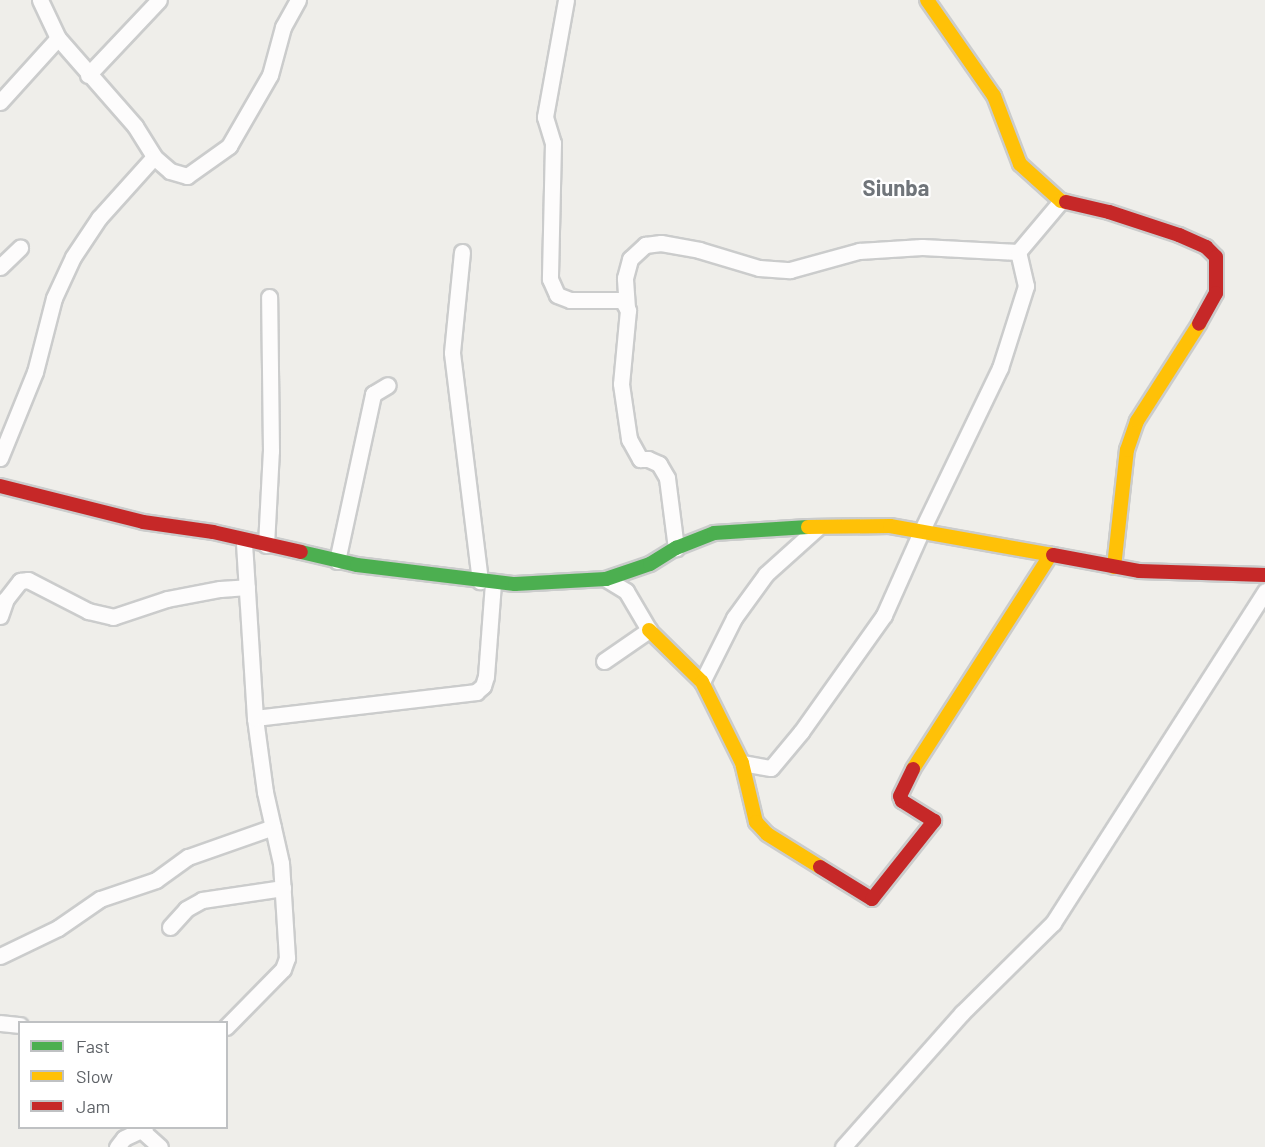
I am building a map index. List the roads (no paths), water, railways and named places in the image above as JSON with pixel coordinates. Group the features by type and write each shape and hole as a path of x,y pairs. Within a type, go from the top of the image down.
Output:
{"street":[{"path":"40,0 58,38 135,126 154,156 170,171 187,176 229,146 270,75 283,27 298,0"},
{"path":"88,75 159,0"},
{"path":"566,0 545,117 553,143 550,279 557,295 570,300 622,300 627,308"},
{"path":"927,0 994,96 1020,164 1061,201 1109,212 1179,235 1206,246 1216,256 1217,285 1212,304 1155,390 1137,421 1127,450 1114,567"},
{"path":"0,102 58,38"},
{"path":"0,458 35,372 54,298 73,256 99,218 154,156"},
{"path":"1018,252 1061,201"},
{"path":"676,548 667,478 659,464 648,459 640,459 629,439 621,384 627,308 625,278 630,259 645,245 661,243 699,250 759,268 790,270 859,251 922,248 1018,252"},
{"path":"0,267 20,248"},
{"path":"255,718 476,692 483,686 486,676 487,582 452,353 462,252"},
{"path":"742,763 771,768 801,732 884,615 1000,368 1026,286 1018,252"},
{"path":"266,545 271,451 269,297"},
{"path":"337,561 373,394 388,385"},
{"path":"0,486 143,522 213,532 337,561 387,570 515,584 606,579 650,564 676,548 714,533 782,526 817,528 884,526 1151,572 1265,575"},
{"path":"702,682 734,618 766,574 817,528"},
{"path":"228,1026 286,964 288,941 283,888 255,718 244,540"},
{"path":"606,579 626,591 649,630 702,682 742,763 756,822 766,834 872,899 934,820 902,801 900,796 905,782 1051,554"},
{"path":"0,616 6,599 20,581 28,580 88,611 113,617 167,599 220,589 247,587"},
{"path":"843,1147 962,1013 1053,923 1265,591"},
{"path":"604,661 649,630"},
{"path":"0,956 58,928 100,899 156,880 188,857 273,827"},
{"path":"170,927 186,909 202,900 283,888"},
{"path":"0,1023 18,1025"},
{"path":"117,1147 124,1138 140,1129"},
{"path":"143,1129 160,1147"}],"district":[{"name":"Siunba","path":"896,188"}]}
